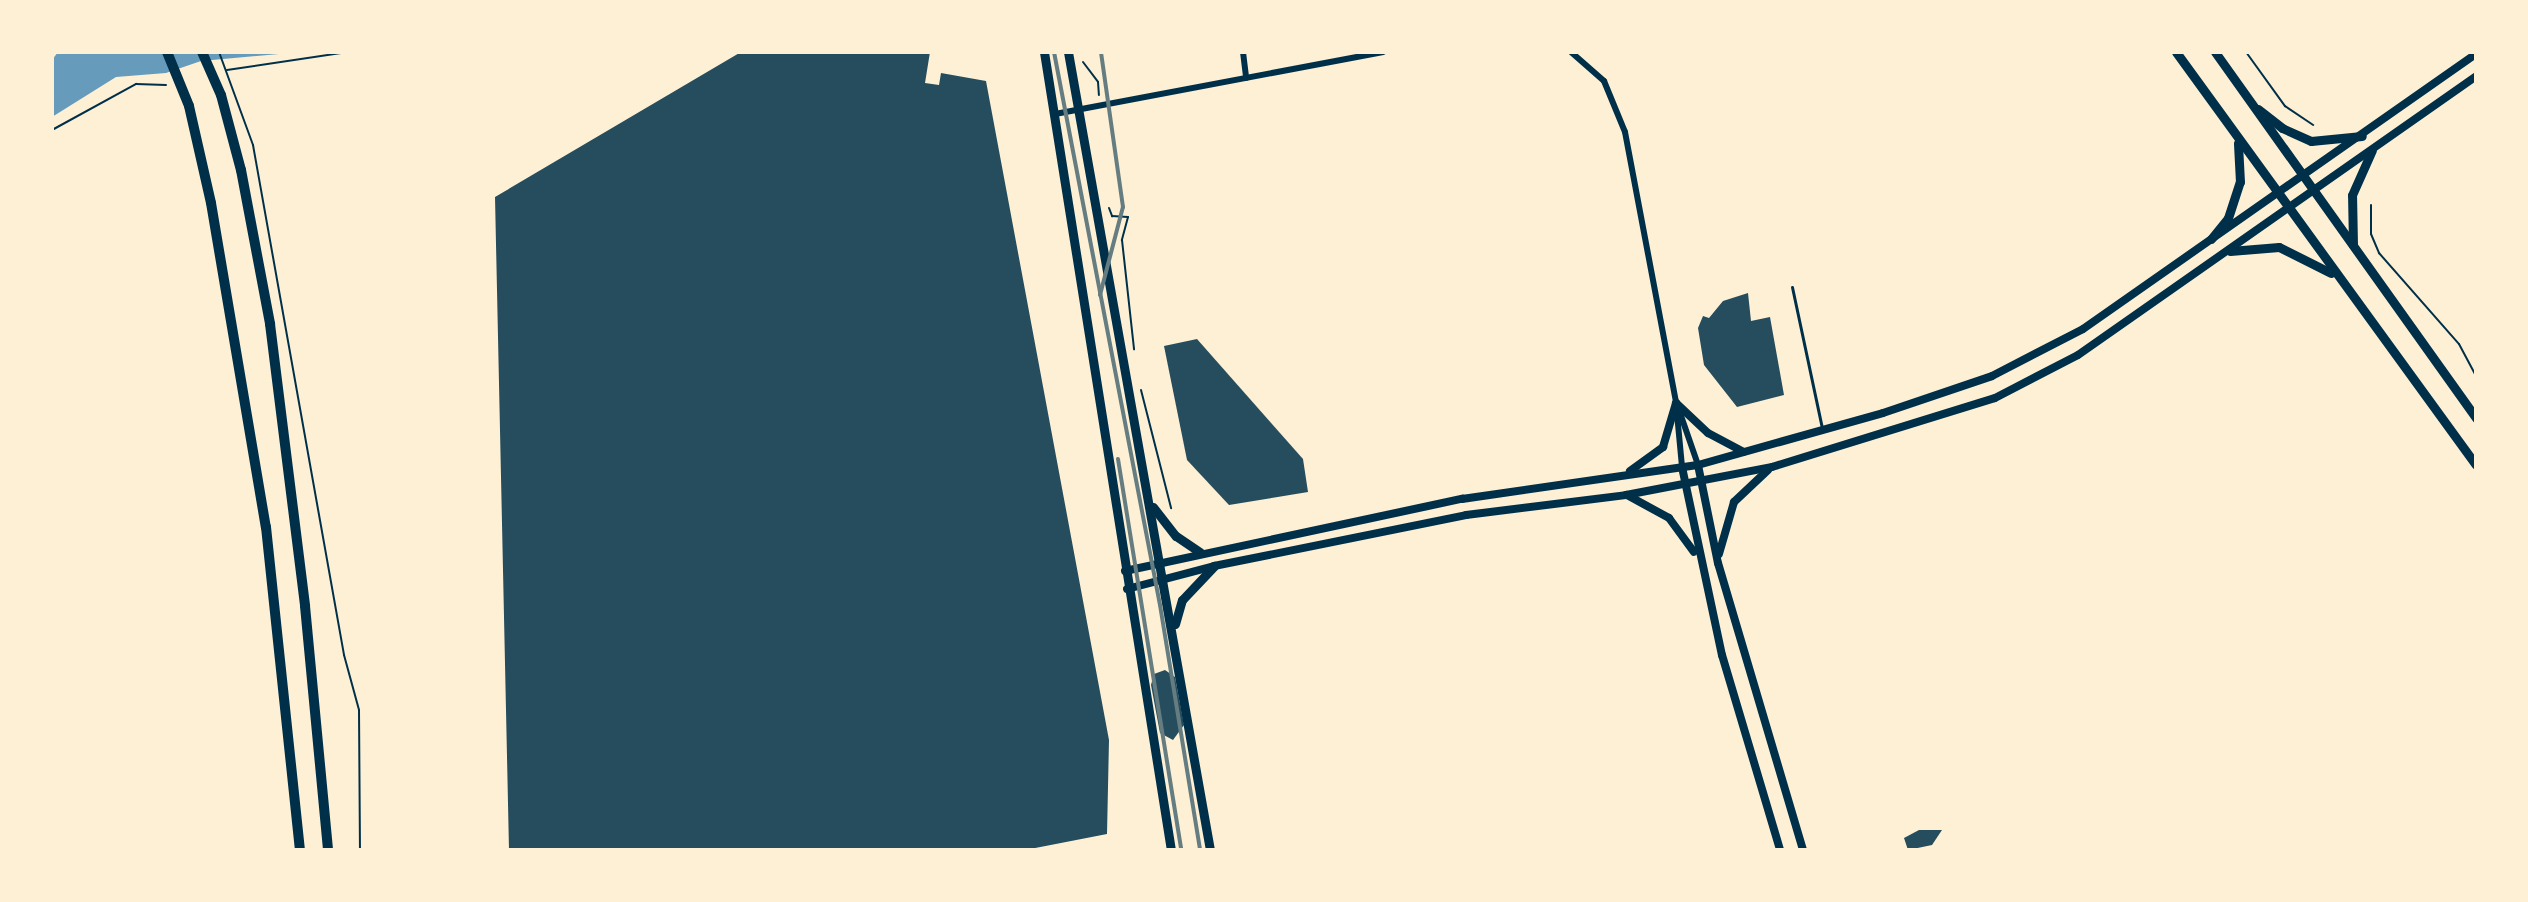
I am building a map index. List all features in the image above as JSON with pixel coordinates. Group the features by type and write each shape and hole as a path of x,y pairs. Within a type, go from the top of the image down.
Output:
{"main road":[{"path":"167,52 189,106 211,203 266,527 300,850"},
{"path":"202,52 221,95 270,324 305,606 328,850"},
{"path":"1044,52 1127,589 1171,850"},
{"path":"1068,52 1151,504 1210,850"},
{"path":"2176,52 2288,211 2476,465"},
{"path":"2215,52 2302,179 2476,418"},
{"path":"2250,102 2282,128 2311,141 2362,136"},
{"path":"2211,239 2228,218 2240,182 2238,139"},
{"path":"2353,248 2349,226 2352,195 2372,150"},
{"path":"2230,251 2279,247 2311,259 2337,277"},
{"path":"1151,504 1167,528 1200,552"},
{"path":"1174,638 1182,600 1214,566"}],"street":[{"path":"1243,52 1246,78"},
{"path":"1055,114 1383,52"},
{"path":"1571,52 1604,81 1618,107 1676,403 1682,467 1699,564 1780,850"},
{"path":"1125,571 1200,552 1462,499 1629,472 1698,465 1928,399 2037,356 2279,197 2476,54"},
{"path":"1127,589 1214,566 1466,515 1626,495 1772,467 1927,421 2021,386 2078,355 2288,211 2476,76"},
{"path":"1676,403 1708,433 1743,452"},
{"path":"1676,403 1698,465 1718,563 1803,850"},
{"path":"1629,472 1663,447 1676,403"},
{"path":"1718,563 1723,528 1734,502 1772,467"},
{"path":"1626,495 1669,518 1699,564"}],"lane":[{"path":"1792,287 1822,431"}],"path":[{"path":"219,52 238,94 265,202 321,530 359,710 360,850"},
{"path":"222,71 348,52"},
{"path":"2246,52 2285,106 2313,125"},
{"path":"1080,58 1098,82"},
{"path":"52,130 136,84 170,84"},
{"path":"1108,205 1112,216 1128,217 1122,240 1134,355"},
{"path":"2371,205 2371,234 2379,253 2459,344 2476,376"},
{"path":"1140,388 1173,520"}],"water":[{"path":"58,52 301,52 201,61 166,73 116,77 52,117 52,60"}],"building":[{"path":"741,52 930,52 925,83 939,85 941,73 986,81 1109,740 1107,834 1025,850 509,850 495,197"},
{"path":"1748,293 1751,321 1770,317 1784,395 1737,407 1704,365 1698,328 1703,316 1709,318 1723,301"},
{"path":"1197,339 1303,459 1308,492 1229,505 1187,460 1164,346"},
{"path":"1165,670 1175,677 1184,725 1173,740 1160,733 1151,685 1154,674"},
{"path":"1919,830 1942,830 1932,845 1908,850 1904,838"}],"railway":[{"path":"1054,52 1160,605 1200,850"},
{"path":"1100,295 1123,207 1101,52"},
{"path":"1118,459 1181,850"}]}
